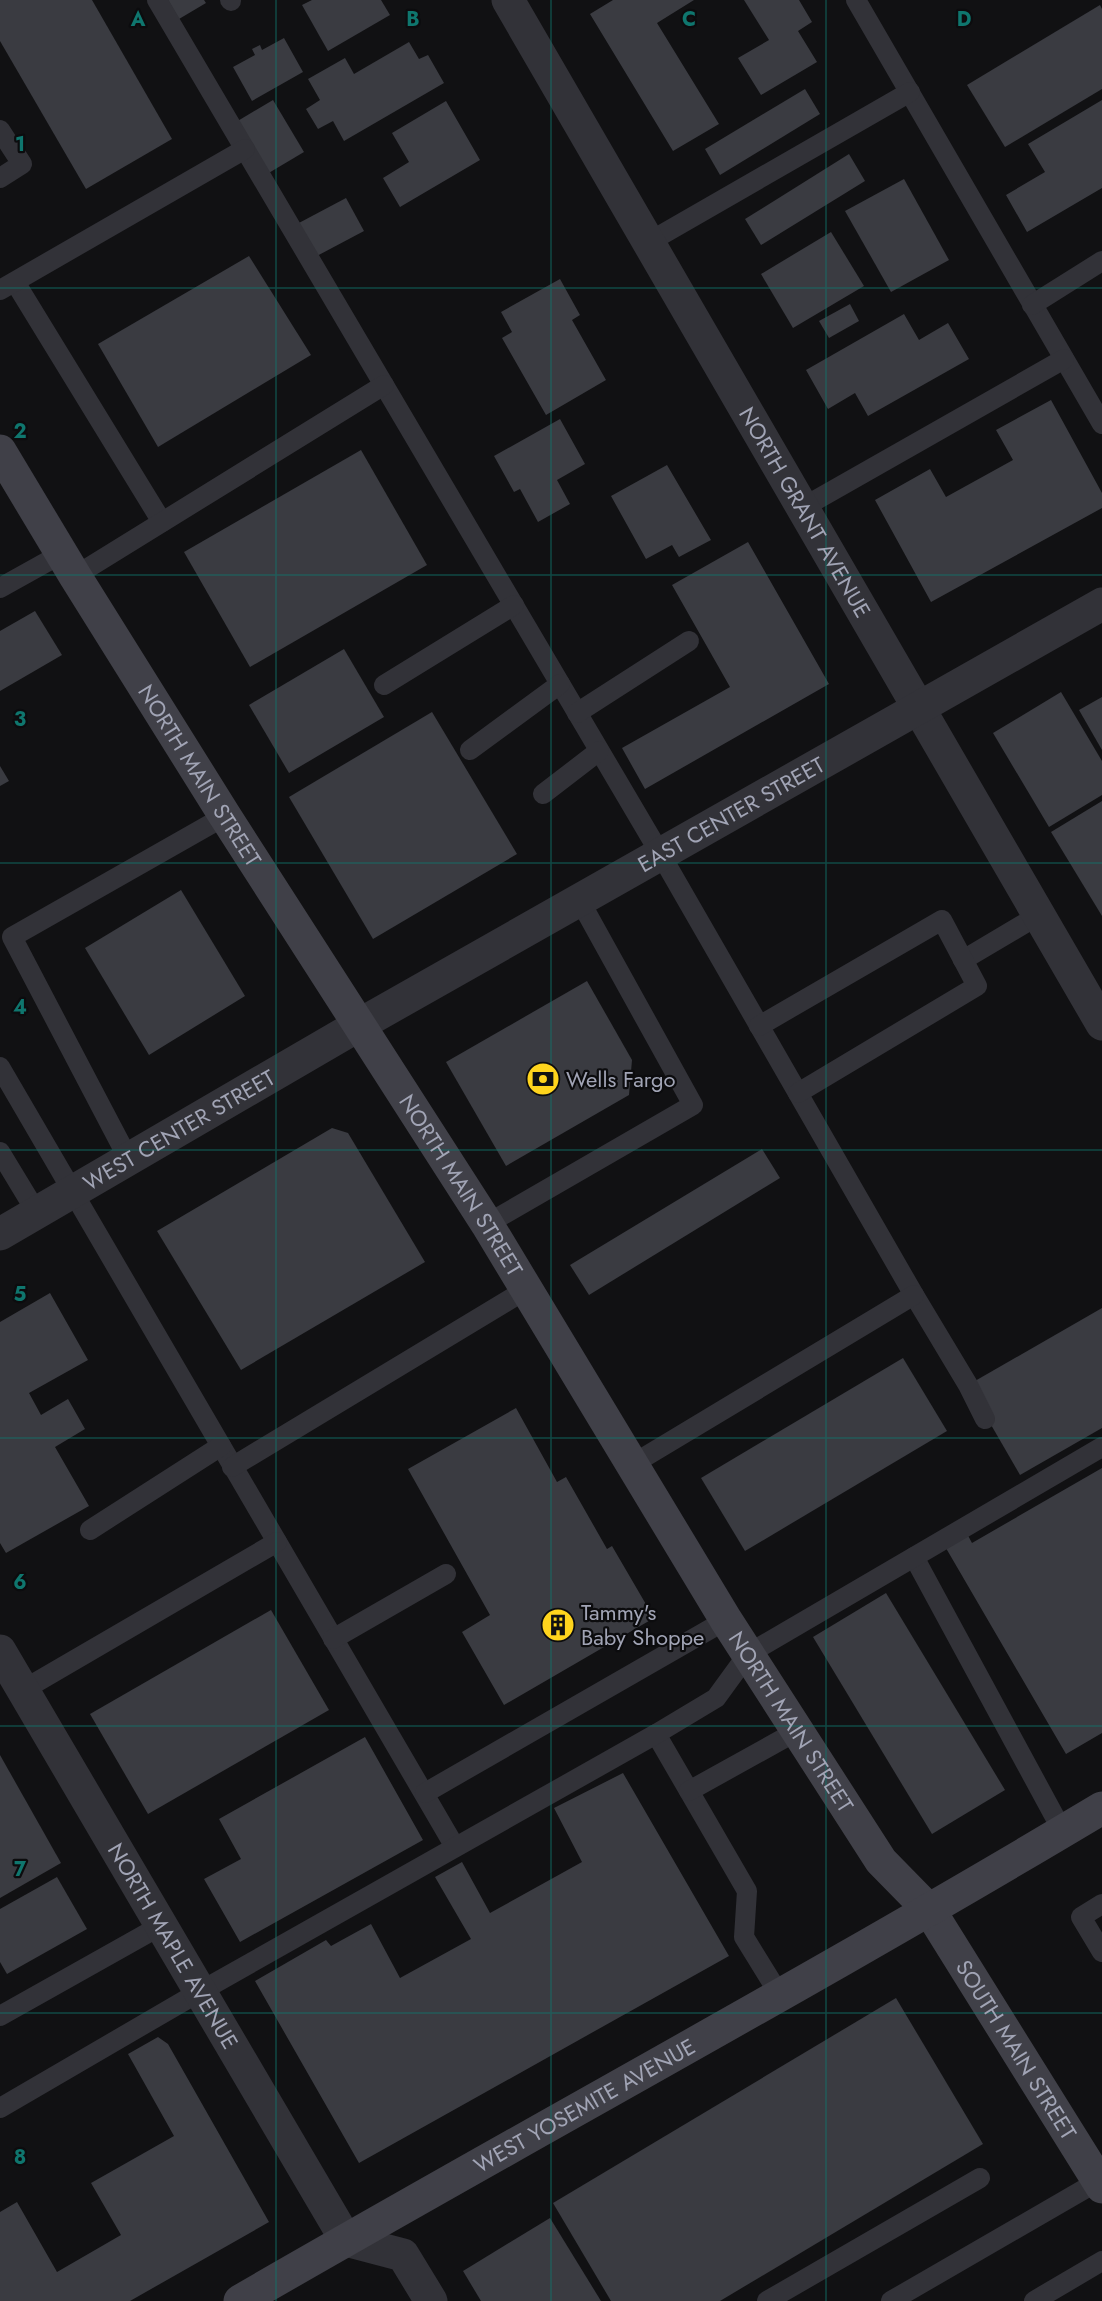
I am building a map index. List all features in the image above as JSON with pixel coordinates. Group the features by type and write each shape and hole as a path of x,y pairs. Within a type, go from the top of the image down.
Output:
{"main road":[{"name":"NORTH MAIN STREET","path":"0,451 68,565 225,816 487,1224 726,1620 881,1861 930,1911"},
{"name":"WEST YOSEMITE AVENUE","path":"240,2301 781,1997 1102,1808"},
{"name":"SOUTH MAIN STREET","path":"930,1911 1101,2183"}],"street":[{"name":"NORTH GRANT AVENUE","path":"508,0 1102,1024"},
{"name":"EAST CENTER STREET","path":"359,1025 1102,604"},
{"name":"WEST CENTER STREET","path":"0,1234 359,1025"},
{"name":"NORTH MAPLE AVENUE","path":"0,1651 346,2240"},
{"path":"346,2240 403,2255 431,2301"}],"lane":[{"path":"157,0 661,855 914,1295 968,1384 985,1419"},
{"path":"856,0 1102,424"},
{"path":"649,242 910,92"},
{"path":"0,130 22,164 0,178"},
{"path":"162,522 7,286 245,149"},
{"path":"1032,305 1102,261"},
{"path":"802,508 1064,359"},
{"path":"0,588 68,565 162,522 384,385"},
{"path":"384,685 514,605"},
{"path":"577,713 689,641"},
{"path":"470,750 560,684"},
{"path":"543,794 599,751"},
{"path":"129,1160 12,938 225,816"},
{"path":"487,1224 693,1105 580,901"},
{"path":"963,960 1039,915"},
{"path":"759,1026 942,920 977,986 798,1093"},
{"path":"0,1067 455,1847"},
{"path":"0,1152 37,1213"},
{"path":"232,1467 527,1289"},
{"path":"633,1464 914,1295"},
{"path":"90,1530 221,1446"},
{"path":"0,2108 201,1991 656,1734 716,1698 748,1654 1102,1447"},
{"path":"23,1690 277,1542"},
{"path":"914,1557 1063,1832"},
{"path":"333,1639 446,1574"},
{"path":"425,1793 726,1620"},
{"path":"689,1791 797,1731"},
{"path":"656,1734 747,1891 744,1937 781,1997"},
{"path":"1102,1904 1081,1917 1102,1952"},
{"path":"0,2016 162,1925"},
{"path":"767,2301 980,2178"},
{"path":"891,2301 1101,2183"},
{"path":"1034,2301 1102,2261"}],"building":[{"path":"0,0 92,0 172,139 86,189 0,41"},
{"path":"168,0 204,0 206,3 179,19"},
{"path":"312,0 381,0 390,15 328,51 302,5"},
{"path":"613,0 694,0 657,23 719,124 673,151 590,14"},
{"path":"744,0 799,0 812,22 798,31 817,62 761,95 738,58 769,40"},
{"path":"1100,5 1102,9 1102,89 1005,147 967,85"},
{"path":"284,38 303,72 252,101 233,67 255,55 252,49 260,45 262,50"},
{"path":"409,42 419,59 428,55 444,83 344,141 333,121 318,129 306,109 320,100 308,79 345,58 354,74"},
{"path":"805,89 820,114 720,175 705,149"},
{"path":"273,100 304,152 267,174 236,122"},
{"path":"1102,100 1102,188 1027,232 1006,195 1045,172 1028,144"},
{"path":"446,101 480,160 400,207 383,178 409,162 392,133"},
{"path":"849,154 865,181 761,245 745,219"},
{"path":"904,179 949,260 891,292 845,211"},
{"path":"346,198 364,231 315,257 297,224"},
{"path":"831,232 864,286 793,328 761,274"},
{"path":"249,256 311,355 158,447 98,344"},
{"path":"560,279 580,315 572,320 606,380 546,415 502,338 512,332 501,312"},
{"path":"850,304 859,321 829,338 819,321"},
{"path":"904,314 919,340 948,323 969,359 868,416 855,393 828,409 806,370"},
{"path":"1051,400 1102,493 1102,508 931,602 875,500 930,469 946,497 1013,460 996,430"},
{"path":"560,419 585,464 557,480 570,504 538,522 520,489 514,492 494,456"},
{"path":"361,450 427,565 250,667 184,552"},
{"path":"667,465 711,540 679,557 672,545 646,559 611,496"},
{"path":"748,542 829,684 645,789 622,748 730,687 672,585"},
{"path":"35,611 62,655 0,691 0,631"},
{"path":"344,649 384,717 289,773 249,705"},
{"path":"1061,692 1102,761 1102,795 1049,827 993,733"},
{"path":"1102,697 1102,750 1079,710"},
{"path":"432,712 517,854 373,939 289,797"},
{"path":"0,766 9,781 0,786"},
{"path":"1102,801 1102,916 1051,832"},
{"path":"181,890 245,996 149,1055 85,948"},
{"name":"Wells Fargo","path":"587,981 632,1060 629,1095 506,1166 446,1062"},
{"path":"332,1128 348,1133 425,1262 241,1370 157,1231"},
{"path":"762,1149 780,1178 589,1295 570,1265"},
{"path":"50,1293 88,1360 29,1393 41,1415 68,1399 85,1429 55,1447 89,1506 6,1553 0,1543 0,1322"},
{"path":"1102,1308 1102,1428 1020,1475 968,1385"},
{"path":"903,1358 947,1431 745,1551 701,1478"},
{"path":"516,1408 557,1482 566,1477 607,1549 612,1546 654,1618 504,1705 462,1632 490,1615 408,1469"},
{"path":"1102,1468 1102,1733 1066,1754 943,1543 965,1530 972,1543"},
{"path":"886,1593 1005,1790 932,1834 813,1637"},
{"path":"271,1610 329,1710 148,1814 90,1714"},
{"path":"365,1737 423,1840 240,1942 204,1879 241,1859 219,1819"},
{"path":"0,1755 61,1863 0,1898"},
{"path":"623,1773 729,1956 359,2163 255,1981 326,1940 331,1946 371,1924 400,1978 471,1939 435,1877 462,1862 490,1913 582,1862 554,1808"},
{"path":"57,1877 87,1929 7,1974 0,1962 0,1909"},
{"path":"896,1998 983,2144 720,2301 611,2301 553,2203"},
{"path":"158,2037 168,2044 269,2222 130,2301 0,2301 0,2212 17,2202 57,2272 121,2235 91,2183 174,2136 128,2054"},
{"path":"550,2218 601,2301 481,2301 463,2271"}],"place":[{"name":"Wells Fargo","path":"543,1079"},
{"name":"Tammy's Baby Shoppe","path":"558,1625"}]}
